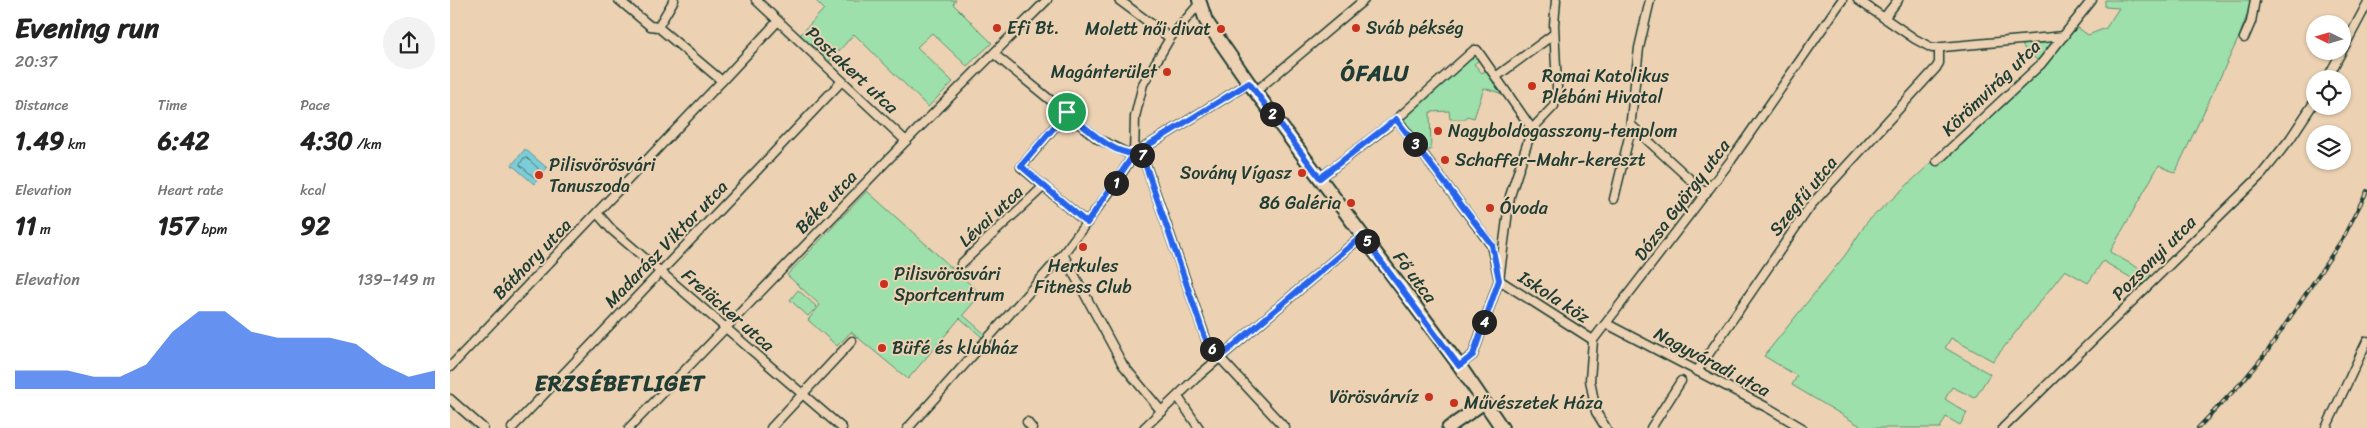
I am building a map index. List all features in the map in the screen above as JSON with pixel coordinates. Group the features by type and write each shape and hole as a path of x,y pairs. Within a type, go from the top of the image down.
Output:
{"main road":[{"name":"Fő utca","path":"1199,2 1206,21 1252,88 1459,366 1502,428"}],"street":[{"path":"619,0 650,26 658,27 722,81"},
{"path":"658,27 674,0"},
{"name":"Postakert utca","path":"756,0 906,141"},
{"name":"Béke utca","path":"629,428 906,141 1047,0"},
{"path":"1119,0 1170,38"},
{"path":"908,428 1063,254 1138,153 1252,88 1364,0"},
{"path":"1459,366 1473,355 1499,280 1510,196 1532,130 1550,112 1556,97 1554,34 1556,0"},
{"path":"1614,199 1629,137 1639,48 1650,0"},
{"name":"Dózsa György utca","path":"1593,340 1706,194 1842,0"},
{"path":"1858,0 1926,46 1939,49 2064,36"},
{"path":"1884,18 1898,0"},
{"name":"Körömvirág utca","path":"1937,161 2041,64 2092,0"},
{"path":"2244,38 2251,22 2254,0"},
{"path":"1199,2 1170,38 1140,92 1135,117 1138,153 1208,345 1286,428"},
{"path":"2351,34 2367,4"},
{"name":"Báthory utca","path":"450,367 778,21"},
{"path":"1497,76 1554,34"},
{"name":"Szegfű utca","path":"1697,371 1811,205 1936,68 1939,63 1939,49"},
{"path":"1320,178 1396,119 1474,50 1477,50 1497,76 1532,130"},
{"path":"994,54 1098,138 1125,152 1138,153"},
{"name":"Madarász Viktor utca","path":"512,428 842,81"},
{"path":"1044,186 1021,166 1067,112"},
{"name":"Pozsonyi utca","path":"2003,428 2262,174 2290,139 2306,115"},
{"path":"1396,119 1492,245 1499,280"},
{"path":"1631,125 1706,194"},
{"name":"Lévai utca","path":"961,264 1044,186 1087,223"},
{"name":"Freiäcker utca","path":"597,213 612,230 842,428"},
{"path":"1144,428 1219,358 1362,236"},
{"path":"1063,254 1123,365 1162,412"},
{"name":"Iskola köz","path":"1499,280 1593,340"},
{"name":"Nagyváradi utca","path":"1607,324 1802,428"},
{"path":"1593,340 1590,380 1596,412 1606,428"},
{"path":"771,428 852,341"},
{"path":"2326,428 2367,341"},
{"path":"1651,428 1681,381"},
{"path":"1178,396 1199,428"},
{"path":"450,399 483,428"},
{"path":"1448,428 1484,403"}],"green space":[{"path":"815,0 956,0 953,4 992,43 967,66 932,33 917,47 953,82 928,107 854,34 829,62 800,35 824,9"},
{"path":"2105,0 2249,0 2250,6 2240,35 2175,173 2159,165 2110,252 2152,276 2143,285 2103,261 2088,283 2065,270 1993,361 1951,338 1945,348 1990,374 1975,398 1952,387 1945,399 1967,413 1960,425 1946,417 1940,428 1864,428 1792,385 1797,376 1764,356 1846,254 1867,222 1969,128 1975,133 2043,68 2077,27 2088,35 2106,28 2119,8 2105,7"},
{"path":"2062,37 2041,63 2027,52 2019,41 2028,40 2029,44 2045,43 2044,38"},
{"path":"1475,54 1479,60 1474,64 1482,73 1487,69 1503,94 1484,88 1474,118 1467,116 1465,119 1450,119 1449,111 1430,112 1431,150 1424,150 1401,120"},
{"name":"Pilisvörösvári Sportcentrum","path":"867,191 981,294 963,315 986,335 983,338 960,318 908,379 851,332 837,346 808,320 820,305 787,275"},
{"path":"798,290 817,307 808,316 790,300"}],"water":[{"path":"525,149 547,168 534,184 512,165"}],"railway":[{"path":"2198,428 2242,382 2267,352 2343,238 2367,191"}],"place":[{"name":"Efi Bt.","path":"997,28"},
{"name":"Sváb pékség","path":"1356,28"},
{"name":"Molett női divat","path":"1221,29"},
{"name":"Magánterület","path":"1167,72"},
{"name":"Romai Katolikus Plébáni Hivatal","path":"1532,86"},
{"name":"Nagyboldogasszony-templom","path":"1438,131"},
{"name":"Schaffer–Mahr-kereszt","path":"1445,160"},
{"name":"Sovány Vígasz","path":"1302,173"},
{"name":"Pilisvörösvári Tanuszoda","path":"539,175"},
{"name":"86 Galéria","path":"1351,203"},
{"name":"Óvoda","path":"1490,208"},
{"name":"Herkules Fitness Club","path":"1083,247"},
{"name":"Pilisvörösvári Sportcentrum","path":"884,284"},
{"name":"Büfé és klubház","path":"882,348"},
{"name":"Vörösvárvíz","path":"1429,397"},
{"name":"Művészetek Háza","path":"1454,403"}],"district":[{"name":"ÓFALU","path":"1375,73"},
{"name":"ERZSÉBETLIGET","path":"620,383"}],"route":[{"path":"1067,112 1021,167 1087,223 1134,154 1141,152 1162,136 1249,83 1320,178 1396,119 1492,245 1499,280 1473,355 1459,366 1362,236 1219,358 1208,345 1203,332 1141,152 1134,154 1114,148 1098,138 1067,112"}]}
